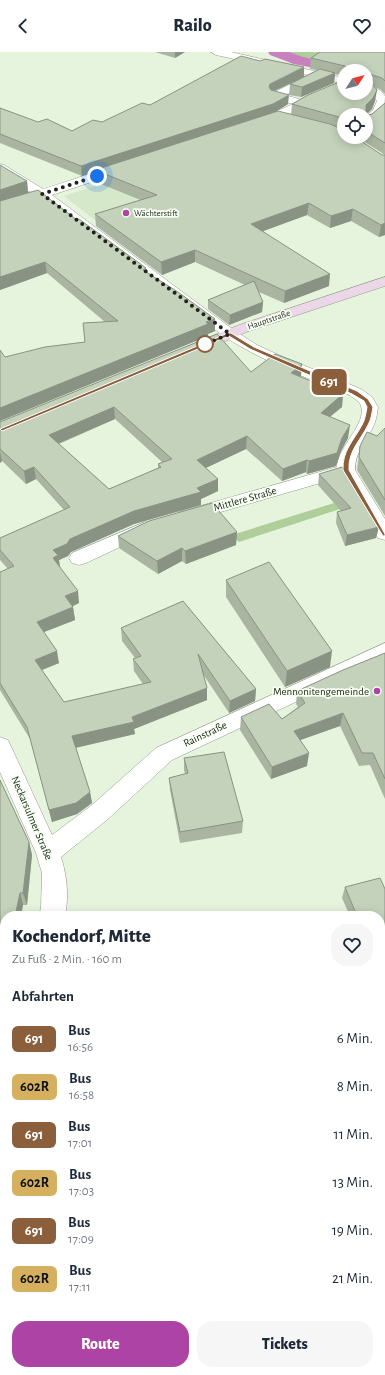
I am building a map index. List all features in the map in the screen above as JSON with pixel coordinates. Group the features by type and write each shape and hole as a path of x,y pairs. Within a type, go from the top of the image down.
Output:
{"main road":[{"name":"Hauptstraße","path":"177,356 230,334 385,281"}],"street":[{"path":"216,52 337,79"},
{"path":"302,103 275,96 318,75"},
{"path":"242,129 277,117 302,103 337,88"},
{"path":"373,91 376,92 383,101 378,112 373,116"},
{"path":"277,117 291,121"},
{"path":"0,208 132,165"},
{"path":"0,168 42,194 230,334 252,348 354,392 366,400 370,407 366,424 348,451 346,470 385,534"},
{"name":"Mittlere Straße","path":"79,558 142,529 346,470"},
{"name":"Rainstraße","path":"48,853 100,812 164,754 385,651"},
{"name":"Neckarsulmer Straße","path":"0,746 48,853 54,873 53,911"}],"shaded area":[{"name":"Wächterstift","path":"101,184 205,229 137,253 64,196"}],"green space":[{"path":"268,52 328,52 308,65 293,64"},
{"path":"334,503 340,509 239,542 232,535"}],"building":[{"path":"320,52 385,52 385,81 382,78 373,75 373,64 337,64 311,58"},
{"path":"241,56 260,61 265,59 304,67 270,84 269,87 271,90 289,95 273,104 81,166 0,134 0,108 38,122 47,119 72,131 93,120 102,122 142,103 150,105"},
{"path":"320,69 335,73 302,87 290,84"},
{"path":"337,83 337,100 371,100 366,105 366,108 337,108 337,116 292,104 308,95"},
{"path":"373,85 377,90 373,98"},
{"path":"385,103 385,143 373,135 373,113"},
{"path":"278,111 337,127 337,144 366,144 382,155 385,155 385,223 381,225 353,209 331,216 309,203 251,224 330,274 285,291 195,250 161,262 95,214 157,195 95,170"},
{"path":"0,165 27,181 0,190"},
{"path":"38,190 77,220 79,219 146,268 143,270 178,292 215,319 206,322 208,324 0,408 0,350 5,357 45,347 85,342 83,323 118,321 45,262 0,277 0,201"},
{"path":"254,281 263,302 230,315 208,300"},
{"path":"217,334 251,372 275,354 302,364 291,373 343,394 321,413 350,425 342,438 337,453 309,461 307,460 283,469 247,436 197,460 218,479 197,488 201,492 134,511 70,539 67,544 53,550 58,555 53,558 78,591 65,596 73,607 37,622 57,651 35,660 64,702 151,682 133,659 141,656 121,628 183,601 256,689 230,701 198,654 207,688 132,717 134,722 72,736 90,792 76,803 49,810 27,727 0,683 0,572 14,566 0,550 0,538 70,507 34,467 24,471 0,449 0,422","holes":["114,407 172,459 158,464 161,467 109,489 49,435"]},
{"path":"385,428 385,500 359,457 360,446 367,432 377,436"},
{"path":"342,467 379,527 347,535 337,512 351,508 319,474"},
{"path":"212,503 237,532 185,551 182,548 157,561 118,536 149,521"},
{"path":"269,562 332,651 287,671 226,580"},
{"path":"385,653 385,779 373,753 362,753 343,713 294,731 309,753 272,767 241,717 269,704 282,719 305,703 297,691"},
{"path":"224,752 243,821 180,832 169,778 188,773 184,758"},
{"path":"0,780 29,842 23,893 20,893 16,911 0,911"},
{"path":"380,878 385,889 385,911 355,911 345,887"}],"waterway":[{"path":"275,52 299,61 337,68"}],"bus line":[{"name":"691","path":"0,429 230,334 252,348 293,367 354,392 366,400 370,407 369,416 366,424 348,451 346,470 385,534"}],"place":[{"name":"Wächterstift","path":"126,213"},
{"name":"Mennonitengemeinde","path":"377,691"}],"route":[{"path":"97,176 42,194 230,334 205,344"}]}
